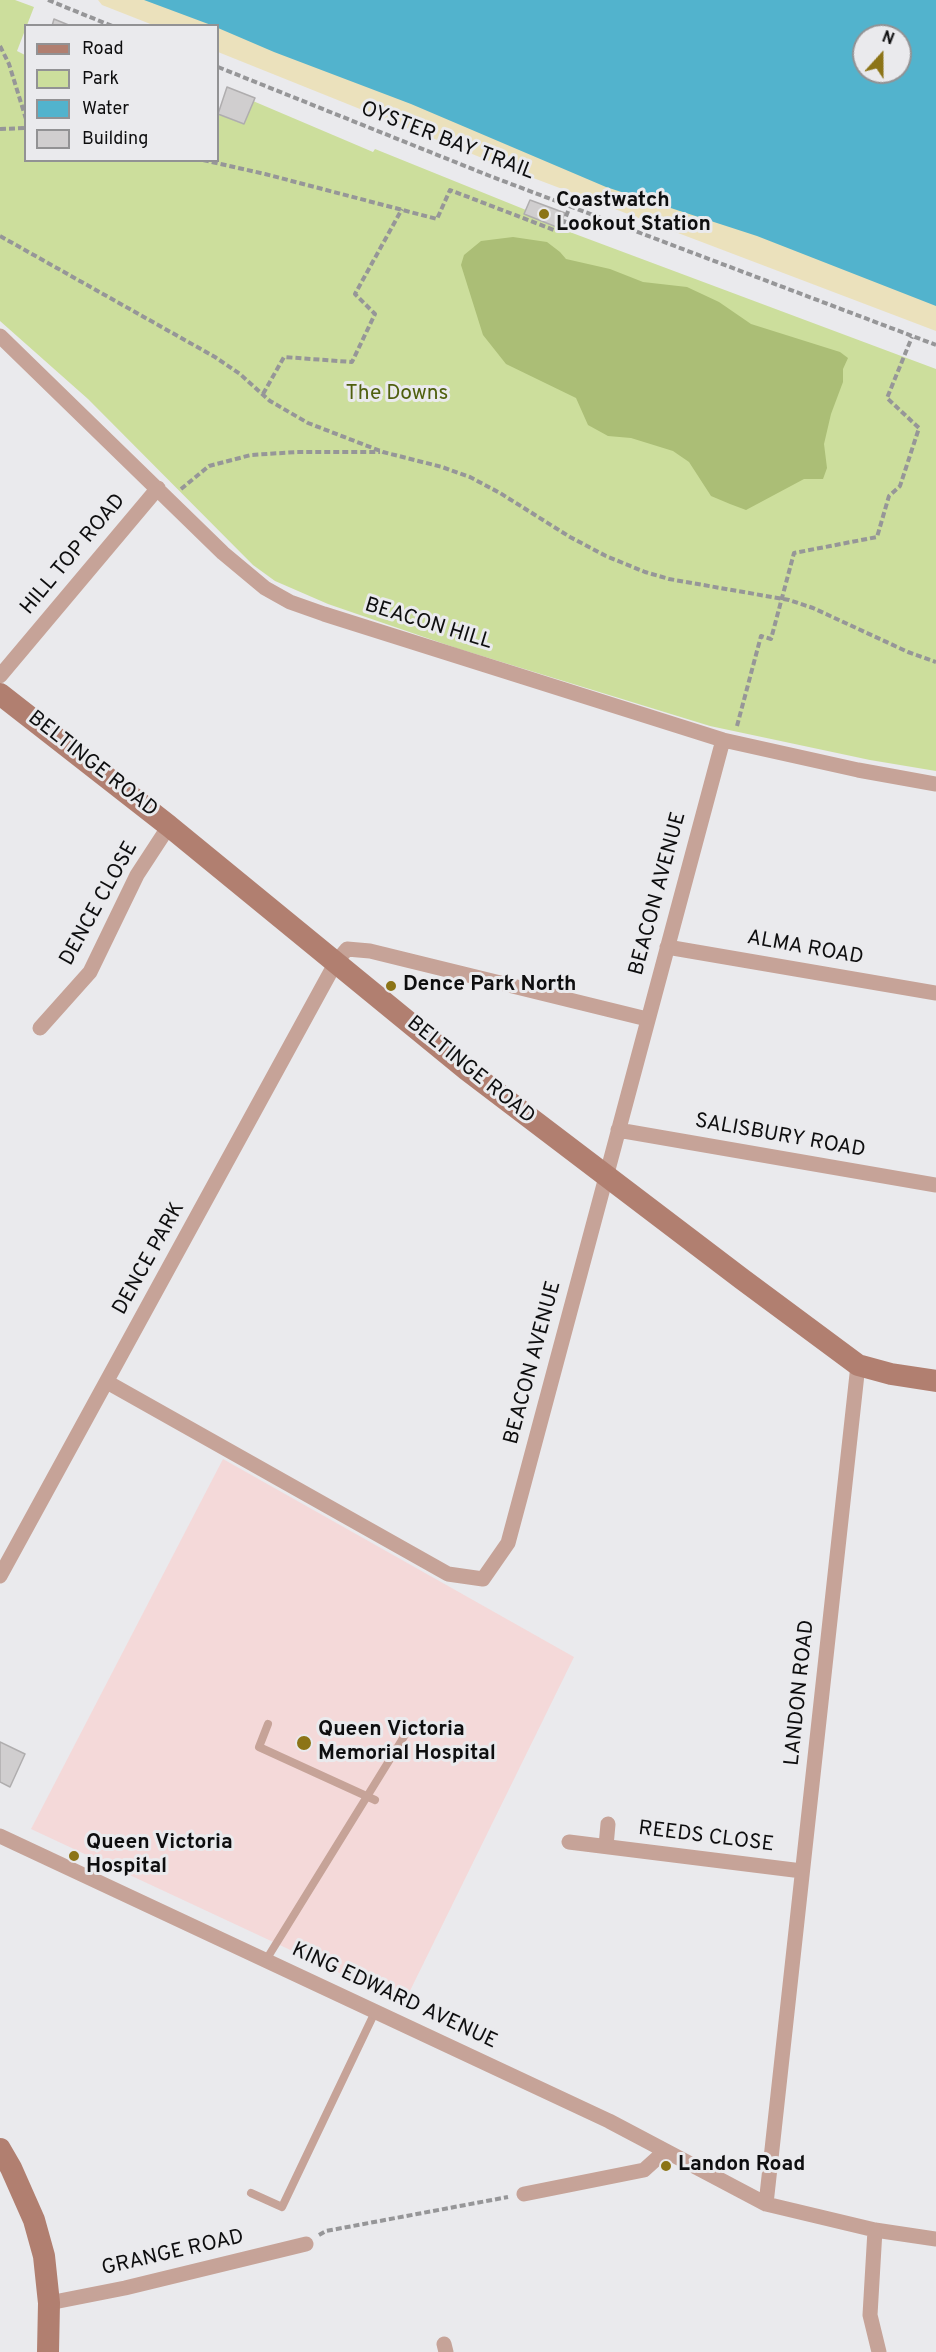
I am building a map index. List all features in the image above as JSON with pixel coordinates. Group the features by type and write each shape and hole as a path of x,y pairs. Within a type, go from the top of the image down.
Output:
{"street":[{"name":"BEACON HILL","path":"0,336 244,572 265,588 290,602 728,741 858,770 936,784"},
{"name":"HILL TOP ROAD","path":"0,676 163,494"},
{"name":"BELTINGE ROAD","path":"0,694 169,826 467,1070 858,1365 891,1374 936,1381"},
{"name":"BEACON AVENUE","path":"107,1382 448,1574 483,1579 508,1543 647,1019 728,741"},
{"name":"DENCE CLOSE","path":"40,1028 90,972 137,875 169,826"},
{"name":"ALMA ROAD","path":"667,947 936,993"},
{"path":"336,962 347,949 370,951 647,1019"},
{"name":"DENCE PARK","path":"0,1576 336,962"},
{"name":"SALISBURY ROAD","path":"618,1130 936,1185"},
{"name":"LANDON ROAD","path":"766,2204 858,1365"},
{"name":"REEDS CLOSE","path":"606,1846 608,1824"},
{"name":"KING EDWARD AVENUE","path":"0,1836 609,2121 766,2204"},
{"name":"REEDS CLOSE","path":"569,1842 802,1871"},
{"path":"0,2149 34,2220 44,2256 49,2303 48,2352"},
{"path":"524,2194 644,2170 665,2151"},
{"path":"766,2204 875,2230 936,2239"},
{"path":"875,2230 870,2315 879,2352"},
{"name":"GRANGE ROAD","path":"49,2303 125,2288 306,2244"}],"lane":[{"path":"268,1724 259,1747 370,1799"},
{"path":"266,1960 370,1799 405,1736"},
{"path":"251,2193 282,2207 375,2012"}],"path":[{"path":"48,0 107,24"},
{"path":"0,46 9,64 24,113"},
{"name":"OYSTER BAY TRAIL","path":"219,67 570,206 936,345"},
{"path":"0,129 24,128"},
{"path":"211,162 402,208 437,219 450,190 559,230 570,206"},
{"path":"262,394 284,357 352,362 375,314 355,294 402,208"},
{"path":"0,236 215,357 240,374 270,401 308,423 383,452 442,467 470,477 570,537 606,556 645,572 669,579 781,599 813,608 908,652 936,662"},
{"path":"728,741 761,636 771,639 794,553 877,537 889,496 900,486 919,428 887,398 912,337"},
{"path":"163,494 209,466 251,455 383,452"},
{"path":"306,2244 326,2230 524,2194"}],"shaded area":[{"name":"Queen Victoria Memorial Hospital","path":"223,1459 574,1657 404,2003 31,1829"}],"green space":[{"name":"The Downs","path":"0,0 15,0 34,7 27,24 24,24 24,33 17,51 24,54 24,162 219,162 219,114 243,124 253,101 373,152 375,149 526,210 525,214 559,228 936,369 936,771 870,760 710,726 456,648 328,604 275,581 253,565 88,399 0,321"},
{"path":"513,237 547,242 566,259 610,269 643,282 687,287 719,302 751,324 840,352 848,358 843,369 843,382 831,414 824,444 827,468 823,479 804,479 746,510 711,496 689,462 673,451 631,438 608,436 588,425 576,398 506,364 483,335 461,265 464,255 481,241"}],"sand":[{"path":"98,0 264,0 936,259 936,331 507,168 219,52 219,24 150,24 102,5"}],"water":[{"path":"144,0 936,0 936,306 757,236 606,187 411,104 274,52 219,28 219,24 208,24"}],"building":[{"path":"54,19 66,24 53,24"},
{"path":"227,87 255,98 244,124 219,114"},
{"name":"Coastwatch Lookout Station","path":"530,200 565,213 559,228 524,214"},
{"path":"0,1742 25,1754 10,1787 0,1782"}],"place":[{"name":"Coastwatch Lookout Station","path":"544,214"},
{"name":"Dence Park North","path":"391,986"},
{"name":"Queen Victoria Memorial Hospital","path":"304,1743"},
{"name":"Queen Victoria Hospital","path":"74,1856"},
{"name":"Landon Road","path":"666,2166"}]}
